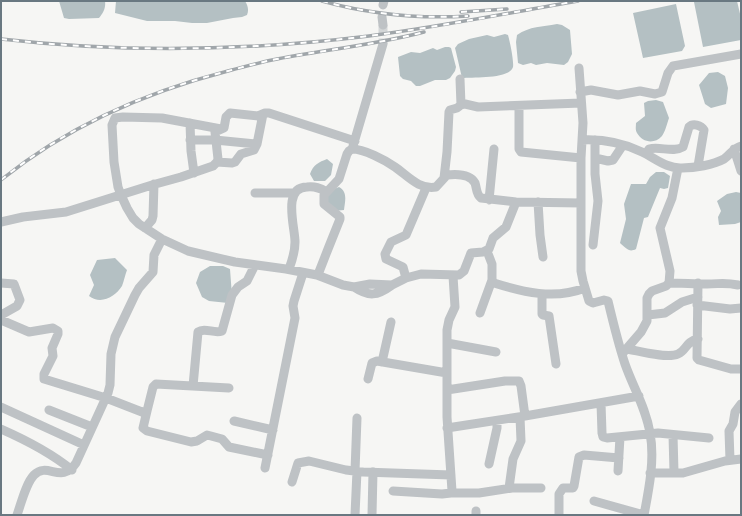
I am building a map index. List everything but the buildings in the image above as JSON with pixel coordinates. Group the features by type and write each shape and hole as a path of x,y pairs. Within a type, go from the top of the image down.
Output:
{"street":[{"path":"317,275 340,220 340,217 324,204 324,195 339,179 347,154 354,145 383,44"},
{"path":"583,91 618,95 640,91 659,94 662,92 668,73 673,66 741,54"},
{"path":"579,68 583,91 581,103 589,140 595,158 598,201 593,246"},
{"path":"460,79 461,105"},
{"path":"444,178 450,110 465,104 478,107 581,103"},
{"path":"519,106 519,149 521,152 581,158"},
{"path":"217,162 215,132 218,129 224,128 226,117 230,113 260,116 268,113 354,145 363,151 385,161 426,188 436,187 447,175 464,175 470,178 474,183 478,196 489,200 581,203"},
{"path":"217,162 228,164 235,162 242,154 254,150 257,144 263,114"},
{"path":"222,129 162,118 115,118 112,125 114,162 121,195 134,218 145,228 178,247 223,260 289,269 317,275 343,286 354,287 370,284 392,285 406,278 426,274 453,276 462,274 471,253 487,251"},
{"path":"190,123 190,140 194,173"},
{"path":"646,154 649,149 655,148 677,150 684,147 689,127 694,125 702,127 704,130 698,166"},
{"path":"190,140 215,140 257,144"},
{"path":"589,140 623,145 646,154 668,166 678,168 717,162 724,159 737,148"},
{"path":"589,140 581,158 582,290 589,301 593,303 604,300 608,301 612,323 625,352 629,375 644,408 651,434 652,452 650,484 641,514 594,501"},
{"path":"595,158 608,161 613,160 623,145"},
{"path":"737,148 741,171"},
{"path":"489,200 494,149"},
{"path":"1,222 23,217 66,212 194,173 213,166 217,162"},
{"path":"625,352 648,321 647,298 649,294 652,291 666,286 669,282 670,271 660,228 670,203 678,168"},
{"path":"145,228 152,220 154,207 154,184"},
{"path":"289,269 295,244 292,202 294,193 299,188 304,187 318,187 327,192"},
{"path":"406,278 403,267 386,259 385,254 391,242 406,235 426,188"},
{"path":"254,193 294,193"},
{"path":"487,251 493,238 506,227 516,202"},
{"path":"538,202 543,256"},
{"path":"17,515 31,479 36,473 42,470 67,473 72,470 106,398 110,385 111,354 115,337 137,292 153,272 154,255 162,239"},
{"path":"480,313 492,280 493,268 487,251"},
{"path":"193,386 198,332 201,330 218,332 222,330 232,295 238,287 247,281 255,265"},
{"path":"265,468 295,318 294,301 303,273"},
{"path":"451,493 447,428 447,326 455,307 453,276"},
{"path":"492,280 494,283 542,295 582,290"},
{"path":"669,282 707,284 726,282 738,285"},
{"path":"1,283 14,284 20,300 17,306 1,315"},
{"path":"698,283 697,358 699,360 731,369 741,369"},
{"path":"542,295 542,314 549,316 556,364"},
{"path":"648,315 665,313 682,302 698,301 730,309 741,308"},
{"path":"1,320 29,332 53,328 56,329 58,334 52,348 53,356 44,374 44,379 106,398 142,412 147,411"},
{"path":"382,362 391,322"},
{"path":"625,352 676,354 681,352 688,343 698,339"},
{"path":"447,343 496,352"},
{"path":"368,379 372,363 376,361 447,372"},
{"path":"447,390 505,381 519,381 521,386 521,440 514,459 509,488"},
{"path":"229,388 160,384 154,385 143,426 144,430 191,442 197,441 207,435 222,439 229,447 268,455"},
{"path":"447,428 522,417 639,396"},
{"path":"601,403 602,435 607,438 666,433 709,438"},
{"path":"730,460 729,431 733,424 735,412 741,404"},
{"path":"1,407 84,445"},
{"path":"49,410 92,427"},
{"path":"355,515 357,418"},
{"path":"489,464 497,428 497,421"},
{"path":"234,422 273,430"},
{"path":"1,428 42,448 72,470"},
{"path":"673,435 674,472"},
{"path":"618,471 620,437"},
{"path":"560,515 559,494 563,488 574,486 578,457 584,455 619,458"},
{"path":"650,473 690,471 730,460 741,459"},
{"path":"292,482 298,463 305,461 356,471 451,474"},
{"path":"372,515 373,472"},
{"path":"393,491 442,494 478,493 509,488 541,488"}],"shaded area":[{"path":"59,1 105,1 105,6 99,18 69,19 64,18"},
{"path":"116,1 245,1 248,11 247,15 242,17 207,23 147,21 115,13"},
{"path":"737,1 741,18 741,40 703,47 694,2"},
{"path":"676,4 685,46 682,51 643,58 633,13"},
{"path":"557,24 570,30 572,54 568,62 564,65 547,63 536,65 531,63 523,65 518,63 516,42 517,35 531,28"},
{"path":"505,34 508,35 511,47 513,67 510,71 505,74 462,78 455,48 458,44 469,39 487,35 494,37"},
{"path":"445,47 451,48 456,67 450,78 446,80 435,80 420,86 416,86 411,81 403,79 400,76 398,57 411,52 420,53 433,48 437,50"},
{"path":"718,72 725,76 728,88 726,104 711,108 705,104 699,85 709,73"},
{"path":"656,100 663,102 669,118 662,136 655,141 648,141 642,139 637,133 636,123 645,116 644,103"},
{"path":"327,159 333,164 331,175 325,181 314,181 310,174 313,168"},
{"path":"656,172 664,172 670,176 668,188 660,188 648,217 644,218 636,249 629,250 620,243 626,219 624,204 631,184 646,184 650,177"},
{"path":"339,187 345,194 344,210 334,211 328,203 327,192"},
{"path":"736,192 741,193 741,222 719,225 718,217 721,211 717,201 727,194"},
{"path":"115,258 127,270 122,286 112,296 103,300 94,299 89,296 94,285 90,275 97,260"},
{"path":"210,266 223,266 230,269 232,296 228,303 209,301 202,297 196,283 200,272"}],"tunnel":[{"path":"383,25 383,44"}],"railway":[{"path":"322,1 340,6 376,12 413,16 468,16"},
{"path":"1,39 93,47 185,48 277,45 369,36 578,1"},
{"path":"461,12 507,9"},
{"path":"1,180 53,143 81,127 138,100 167,89 197,79 267,61 368,44 424,32"}]}
